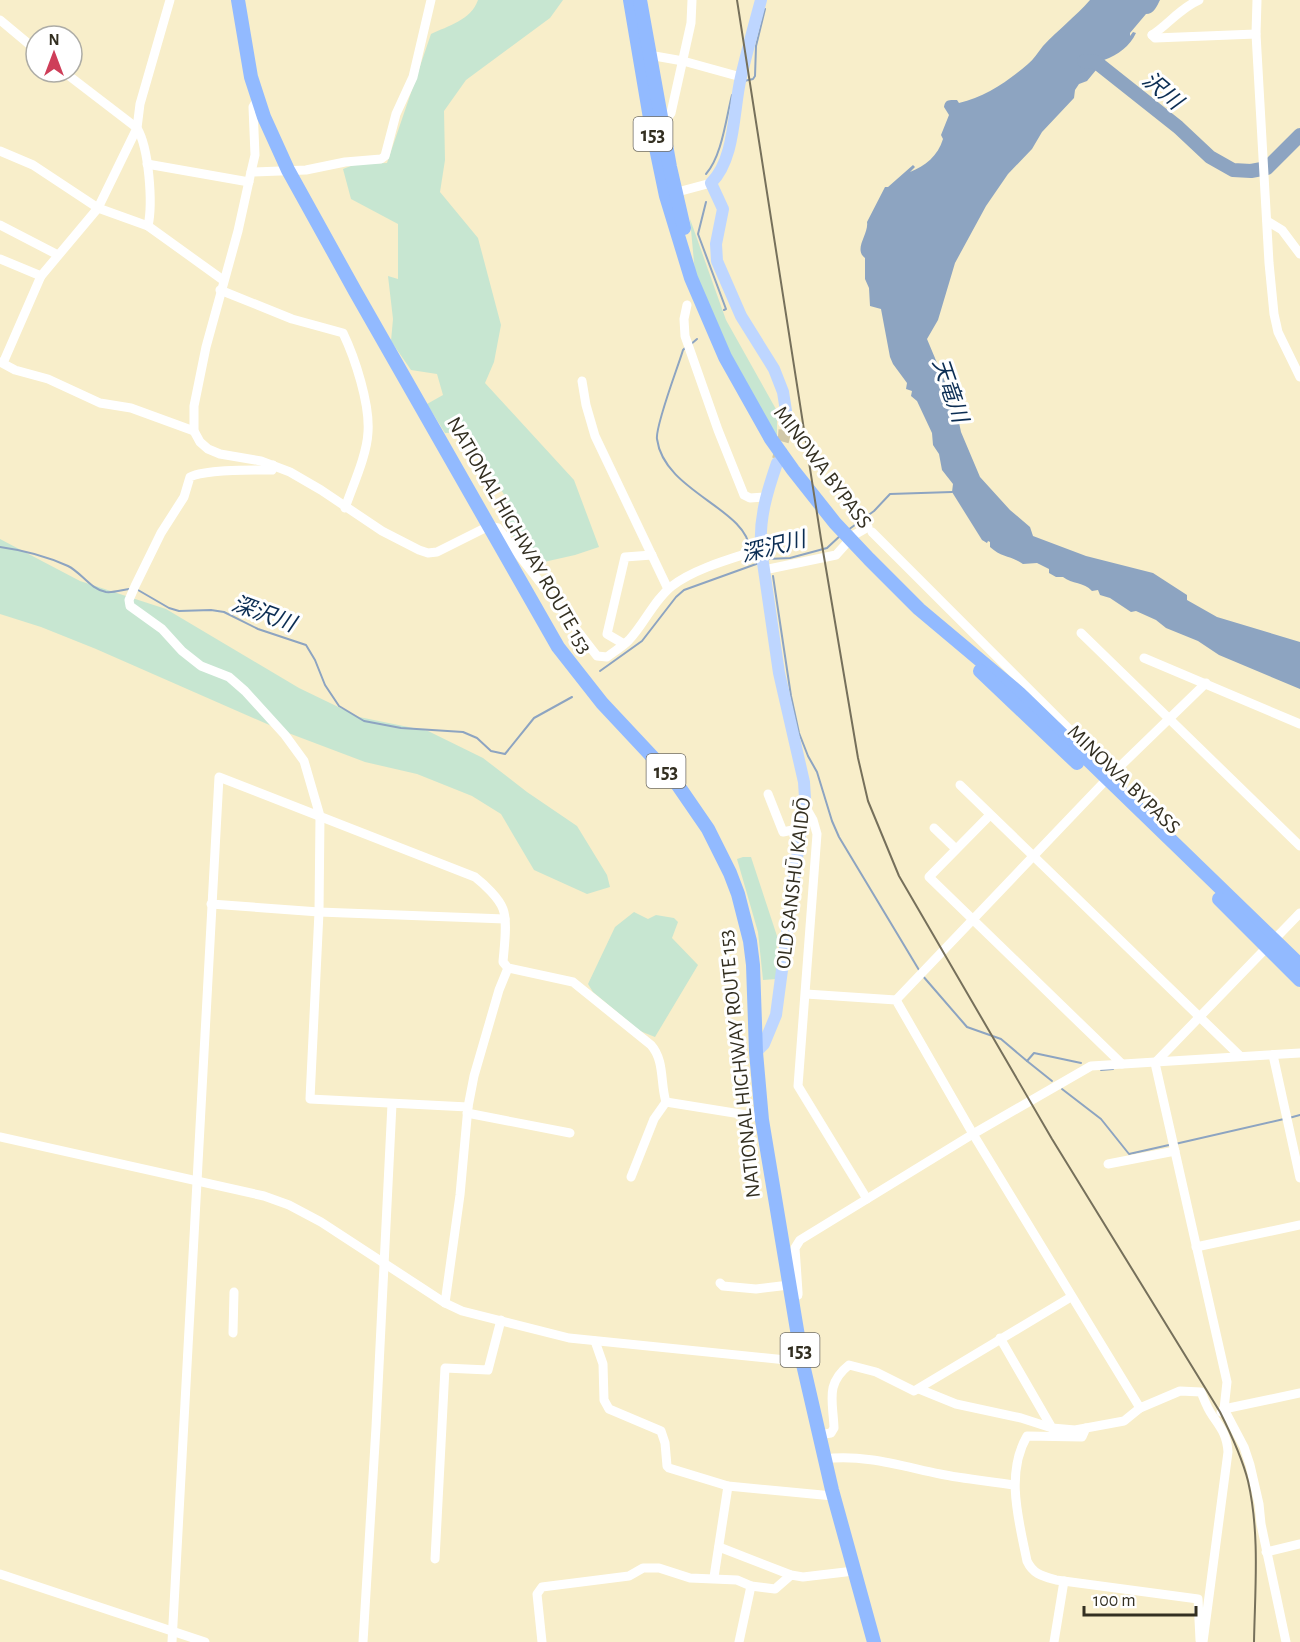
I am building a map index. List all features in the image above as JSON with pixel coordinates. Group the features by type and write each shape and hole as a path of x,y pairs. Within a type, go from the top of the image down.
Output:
{"highway":[{"name":"NATIONAL HIGHWAY ROUTE 153","path":"238,0 257,100 274,144 288,170 564,655 602,703 675,781 695,807 721,851 738,894 750,941 753,965 761,1115 802,1360 833,1496 874,1642"},
{"name":"153","path":"630,0 651,124 671,194"},
{"name":"153","path":"640,0 671,194"},
{"name":"MINOWA BYPASS","path":"671,194 687,266 724,357 754,412 793,470 836,523 919,609 921,615 1107,780 1271,942 1300,965"},
{"name":"MINOWA BYPASS","path":"1271,942 1300,980"}],"main road":[{"path":"760,0 741,77 727,154 720,173 711,183 723,209 716,244 717,261 741,316 774,369 783,392 786,411"},
{"name":"OLD SANSHŪ KAIDŌ","path":"756,1052 764,1044 776,1015 805,806 804,782 786,710 761,550 760,532 765,497 777,463"}],"street":[{"path":"170,0 140,104 137,128 98,208 40,276 2,362 15,370 48,379 100,403 131,408 194,431"},
{"path":"147,164 250,177 288,170 306,170 345,162 381,159 385,156 396,114 413,77 431,0"},
{"path":"668,117 691,23 692,0"},
{"path":"1198,0 1186,6 1152,35 1155,38 1256,34"},
{"path":"1257,0 1256,34 1274,314 1278,332 1300,376"},
{"path":"0,20 24,40"},
{"path":"649,55 683,61 741,77"},
{"path":"80,84 137,128 141,134 147,164 150,215 148,226"},
{"path":"257,100 253,107 255,155 238,231 206,347 194,406 194,431 200,442 208,449 220,454 273,465 290,472 382,531 428,553 437,552 489,526 498,528 597,656 608,657 626,642 668,589 686,577 761,550"},
{"path":"0,151 33,165 98,208 148,226 222,285 292,319 343,333 351,349 364,394 369,431 345,508"},
{"path":"671,194 711,183"},
{"path":"1267,221 1282,230 1300,254"},
{"path":"0,225 58,255"},
{"path":"0,259 40,276"},
{"path":"687,305 684,319 685,336 744,495 750,498 765,497"},
{"path":"582,381 595,436 668,589"},
{"path":"273,465 272,470 222,472 190,477 184,496 161,533 135,585 130,606 162,629 182,651 201,666 229,676 285,735 304,760 320,816 319,912 310,1099 467,1110 570,1133"},
{"path":"764,568 836,555 854,535 870,530 1107,780"},
{"path":"626,642 608,634 625,557 652,555"},
{"path":"1081,633 1300,846"},
{"path":"1144,658 1300,724"},
{"path":"806,994 896,1000 1107,780 1206,683"},
{"path":"172,1642 219,777 474,877 482,883 503,909 505,920 503,962 508,968 573,982 651,1045 658,1053 666,1102"},
{"path":"960,785 1240,1056"},
{"path":"768,794 783,832 802,828"},
{"path":"805,806 813,820 817,834 798,1086 867,1199"},
{"path":"990,815 929,877 975,919 1122,1064"},
{"path":"934,828 956,849"},
{"path":"211,904 319,912 505,920"},
{"path":"1156,1066 1198,1016 1300,913"},
{"path":"445,1303 460,1195 467,1110 474,1076 499,990 508,968"},
{"path":"896,1000 973,1134 1140,1408"},
{"path":"720,1284 790,1291 798,1295 796,1243 973,1134 1091,1066 1122,1064 1156,1066 1240,1056 1273,1058 1300,1053"},
{"path":"1273,1058 1300,1178"},
{"path":"1156,1066 1227,1382 1224,1409 1244,1447 1250,1465 1286,1642"},
{"path":"666,1102 753,1116 761,1115"},
{"path":"631,1178 654,1119 666,1102"},
{"path":"363,1642 392,1104"},
{"path":"0,1137 264,1196 289,1205 321,1222 445,1303 462,1311 569,1338 802,1360"},
{"path":"1108,1164 1174,1146"},
{"path":"1196,1247 1300,1225"},
{"path":"233,1333 234,1292"},
{"path":"818,1436 831,1433 834,1428 832,1386 838,1374 849,1365 876,1372 914,1391 1071,1297"},
{"path":"435,1558 445,1368 488,1370 501,1320"},
{"path":"1000,1338 1052,1428"},
{"path":"595,1341 603,1364 604,1400 609,1409 661,1431 669,1468 728,1486 833,1496"},
{"path":"919,1389 956,1404 1021,1418 1052,1428 1075,1430 1124,1421 1140,1408 1180,1391 1201,1392 1214,1418 1222,1427 1227,1440 1228,1452 1202,1642"},
{"path":"1214,1418 1224,1409 1300,1394"},
{"path":"1086,1428 1082,1437 1027,1436 1021,1447 1014,1485 1027,1561 1031,1570 1041,1576 1064,1581 1198,1599 1202,1642"},
{"path":"824,1459 847,1457 880,1461 1014,1485"},
{"path":"714,1577 728,1486"},
{"path":"1266,1552 1300,1545"},
{"path":"719,1547 791,1575 803,1577 854,1570"},
{"path":"542,1642 537,1594 542,1587 629,1576 643,1568 659,1568 690,1578 714,1577 737,1580 751,1586 775,1589 791,1575"},
{"path":"0,1574 205,1642"},
{"path":"1054,1642 1064,1581"},
{"path":"739,1642 751,1586"}],"green space":[{"path":"478,0 563,0 550,18 466,80 444,111 445,160 440,192 478,238 501,325 494,362 485,383 574,480 599,547 535,564 502,522 505,496 486,471 465,432 445,433 427,404 443,395 437,374 411,370 391,341 393,319 388,276 398,279 398,224 351,199 343,169 356,164 387,163 431,34 465,17 475,7"},
{"path":"690,219 726,320 777,411 777,438 741,380 695,273"},
{"path":"0,539 80,581 166,609 299,688 359,717 428,731 483,758 577,826 607,875 610,887 587,894 534,870 501,814 472,796 417,774 365,762 283,731 96,649 41,627 0,614"},
{"path":"751,857 777,936 776,979 763,980 758,932 737,859"},
{"path":"634,912 648,919 656,915 674,918 678,922 672,938 698,965 655,1037 640,1031 593,992 588,984 615,927"}],"water":[{"path":"1090,0 1160,0 1153,11 1146,14 1130,33 1130,36 1133,32 1136,33 1127,46 1119,53 1104,60 1104,65 1101,64 1087,81 1079,84 1074,98 1042,132 1032,149 1008,174 986,206 955,263 938,320 927,339 980,477 1010,510 1030,527 1033,536 1086,556 1153,573 1187,595 1187,600 1217,617 1300,642 1300,689 1219,655 1198,641 1166,628 1156,620 1136,611 1131,612 1110,598 1100,595 1098,590 1092,591 1063,577 1056,577 1049,573 1049,569 1037,563 1023,564 998,553 990,547 990,542 982,540 952,492 953,484 942,470 939,454 933,445 932,433 917,401 911,396 912,391 906,389 907,383 893,364 881,309 870,306 869,288 865,279 865,258 861,250 867,222 885,187 888,187 913,165 915,167 910,172 921,167 938,150 949,115 944,107 945,103 948,100 957,100 959,103 996,88 1030,62"}],"waterway":[{"path":"744,81 753,79 755,76 756,46 765,9"},
{"name":"沢川","path":"1084,61 1096,62 1178,127 1210,157 1233,170 1251,171 1267,168 1300,135"},
{"path":"706,174 720,147 732,95"},
{"path":"706,202 698,234 726,309 724,310"},
{"path":"690,345 697,339"},
{"path":"685,348 663,410 657,439 663,457 674,473 735,522 745,535 750,550"},
{"name":"深沢川","path":"848,530 874,511 890,494 952,492"},
{"name":"深沢川","path":"767,559 790,558 827,548 841,535"},
{"name":"深沢川","path":"0,547 35,554 68,566 91,584 106,592 129,589"},
{"name":"深沢川","path":"600,671 642,641 684,590 759,563"},
{"path":"773,576 791,696 799,733 817,772 839,837 919,970"},
{"name":"深沢川","path":"138,590 169,608 179,611 224,612 258,629 306,645 325,685 339,706 364,721 401,728 463,732 477,738 491,751 505,754 534,718 572,697"},
{"path":"922,975 967,1027 1001,1039 1027,1061 1034,1053 1081,1063"},
{"path":"1027,1061 1052,1081"},
{"path":"1101,1070 1113,1069"},
{"path":"1062,1089 1101,1119 1129,1154 1169,1145"},
{"path":"1289,1118 1300,1115"},
{"path":"1175,1144 1284,1119"}],"tunnel":[{"path":"778,459 784,437 786,411"}],"railway":[{"path":"737,0 821,539 858,758 868,801 899,876 1052,1139 1220,1412 1232,1437 1243,1463 1252,1501 1256,1561 1254,1642"}],"water label":[{"name":"天竜川","path":"951,390"}]}
